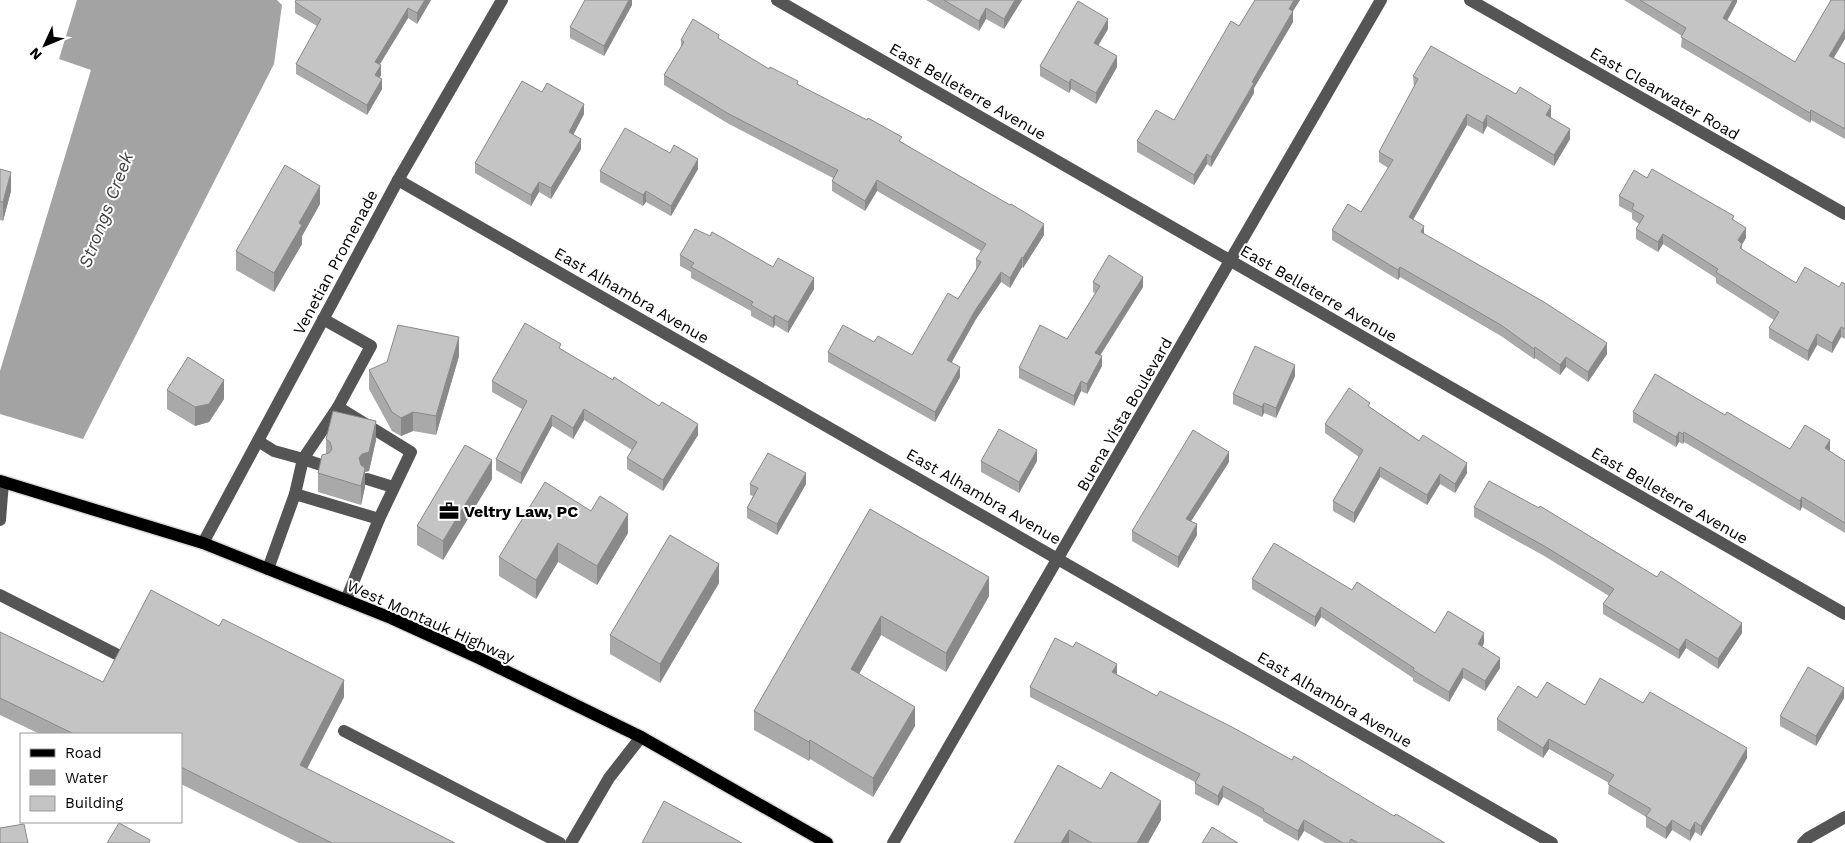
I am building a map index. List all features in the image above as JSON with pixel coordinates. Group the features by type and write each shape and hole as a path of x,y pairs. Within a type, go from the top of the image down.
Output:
{"main road":[{"name":"West Montauk Highway","path":"1,482 203,543 346,600 479,658 641,737 827,843"}],"street":[{"name":"Venetian Promenade","path":"203,543 398,180 502,0"},
{"name":"East Belleterre Avenue","path":"777,0 1845,614"},
{"name":"Buena Vista Boulevard","path":"893,843 1381,0"},
{"name":"East Clearwater Road","path":"1470,0 1845,214"},
{"name":"East Alhambra Avenue","path":"398,180 1059,558 1552,843"},
{"path":"268,570 295,494 303,459 338,407 372,346 323,319"},
{"path":"338,407 411,452 378,519 346,600"},
{"path":"258,441 274,451 324,466"},
{"path":"367,479 393,487"},
{"path":"0,520 1,482"},
{"path":"295,494 378,519"},
{"path":"0,595 118,655"},
{"path":"344,731 560,843"},
{"path":"571,843 609,778 641,737"},
{"path":"1803,843 1808,838 1845,817"}],"water":[{"name":"Strongs Creek","path":"77,0 277,0 282,5 274,64 83,439 0,414 0,371 91,70 59,59"}],"building":[{"path":"296,0 425,0 417,13 408,8 375,62 381,65 375,75 382,79 367,105 296,64 321,19 295,2"},
{"path":"585,0 629,0 604,46 570,27"},
{"path":"944,0 1015,0 1004,19 986,8 979,21"},
{"path":"1255,0 1294,0 1289,9 1293,11 1211,157 1207,154 1194,175 1137,141 1156,110 1174,120 1231,21 1239,26"},
{"path":"1640,0 1733,0 1723,18 1795,62 1831,0 1845,0 1845,29 1829,56 1845,64 1845,129 1811,110 1810,113 1681,37 1686,28"},
{"path":"1078,1 1108,19 1094,43 1117,56 1096,93 1071,79 1069,83 1040,66"},
{"path":"693,19 719,35 718,38 769,69 770,67 798,81 797,84 867,120 868,118 902,137 899,141 1044,224 1010,278 1001,272 976,309 947,360 960,367 935,412 828,352 843,325 874,342 878,336 912,355 948,293 958,299 981,262 976,259 986,244 877,180 865,201 832,181 838,170 729,114 664,75 684,42 681,40"},
{"path":"1431,46 1516,94 1520,87 1551,106 1546,115 1570,129 1554,155 1487,115 1483,123 1467,114 1409,217 1424,226 1421,232 1544,302 1607,343 1588,372 1566,357 1560,365 1501,325 1400,267 1398,270 1332,230 1348,204 1361,212 1393,160 1379,152 1418,79 1413,76"},
{"path":"522,81 542,92 547,83 584,104 569,132 581,139 551,188 539,182 531,195 475,163"},
{"path":"625,128 670,153 674,145 698,159 671,206 646,191 643,195 600,171"},
{"path":"285,165 320,186 299,223 302,225 274,273 236,251"},
{"path":"0,169 11,172 3,202 0,202"},
{"path":"1652,169 1734,216 1732,219 1746,228 1738,240 1742,244 1740,248 1796,283 1805,267 1839,287 1842,282 1845,284 1845,329 1841,327 1832,343 1817,334 1808,351 1769,328 1779,312 1716,272 1718,269 1663,234 1658,242 1636,229 1644,216 1632,209 1634,204 1619,196 1634,170 1647,178"},
{"path":"695,229 710,236 712,232 773,267 778,258 814,278 788,322 775,315 773,318 751,305 753,302 691,267 694,263 680,255"},
{"path":"1109,255 1143,277 1095,353 1102,356 1087,384 1081,381 1074,396 1019,368 1040,325 1067,339 1100,286 1093,282"},
{"path":"525,323 561,344 559,348 613,380 614,377 659,406 662,402 698,424 663,480 627,458 637,442 584,409 573,428 552,415 521,473 496,459 527,401 492,381"},
{"path":"398,325 459,337 436,416 413,412 401,418 392,412 369,370 387,362"},
{"path":"1255,346 1295,365 1276,408 1264,403 1262,407 1233,394"},
{"path":"188,357 224,380 209,404 195,407 167,390"},
{"path":"1655,374 1725,415 1727,412 1790,449 1805,425 1830,440 1825,448 1845,461 1845,523 1802,497 1800,501 1684,432 1683,434 1679,432 1676,437 1633,412"},
{"path":"1349,388 1370,403 1368,406 1419,441 1423,435 1467,463 1455,484 1440,474 1427,495 1380,467 1354,513 1333,501 1363,450 1325,424"},
{"path":"333,411 376,421 369,452 362,454 359,458 361,465 365,468 361,486 318,473 322,455 329,453 332,449 330,442 326,439"},
{"path":"999,429 1037,450 1019,482 981,461"},
{"path":"1193,430 1229,452 1186,519 1197,524 1178,557 1132,531"},
{"path":"465,445 492,460 443,541 417,526"},
{"path":"768,453 806,473 777,524 747,508 758,488 750,484"},
{"path":"1489,481 1539,508 1540,506 1657,577 1661,571 1742,623 1718,659 1686,639 1679,650 1603,604 1614,589 1546,547 1474,507"},
{"path":"545,482 591,511 600,496 628,514 597,566 558,543 536,580 499,557"},
{"path":"870,509 989,577 946,653 881,616 851,669 915,707 873,778 810,740 809,742 754,711"},
{"path":"670,535 719,564 660,664 610,635"},
{"path":"1274,543 1352,590 1357,582 1435,633 1448,611 1484,633 1478,644 1500,658 1485,681 1463,668 1449,692 1413,670 1414,668 1321,607 1315,617 1252,579"},
{"path":"151,590 219,626 223,619 344,680 300,765 455,843 332,843 182,768 182,733 72,733 0,698 0,632 103,682"},
{"path":"1055,638 1073,647 1076,642 1117,664 1112,672 1157,696 1160,691 1292,760 1294,756 1394,816 1396,814 1445,843 1358,843 1351,839 1349,843 1343,843 1304,820 1298,831 1223,786 1218,796 1195,783 1200,774 1030,687"},
{"path":"1808,667 1844,688 1816,736 1780,716"},
{"path":"1600,678 1643,703 1650,692 1747,748 1701,826 1695,822 1690,831 1672,820 1666,828 1646,816 1651,809 1608,784 1614,775 1549,739 1543,748 1497,719 1518,686 1537,698 1547,682 1585,705"},
{"path":"1058,765 1101,789 1111,772 1161,801 1137,843 1092,843 1069,830 1061,843 1014,843"},
{"path":"664,801 742,843 642,843"},
{"path":"119,823 150,840 149,843 107,843"},
{"path":"24,824 28,843 0,843 0,828"},
{"path":"1212,827 1238,843 1202,843"}],"place":[{"name":"Veltry Law, PC","path":"449,511"}]}
